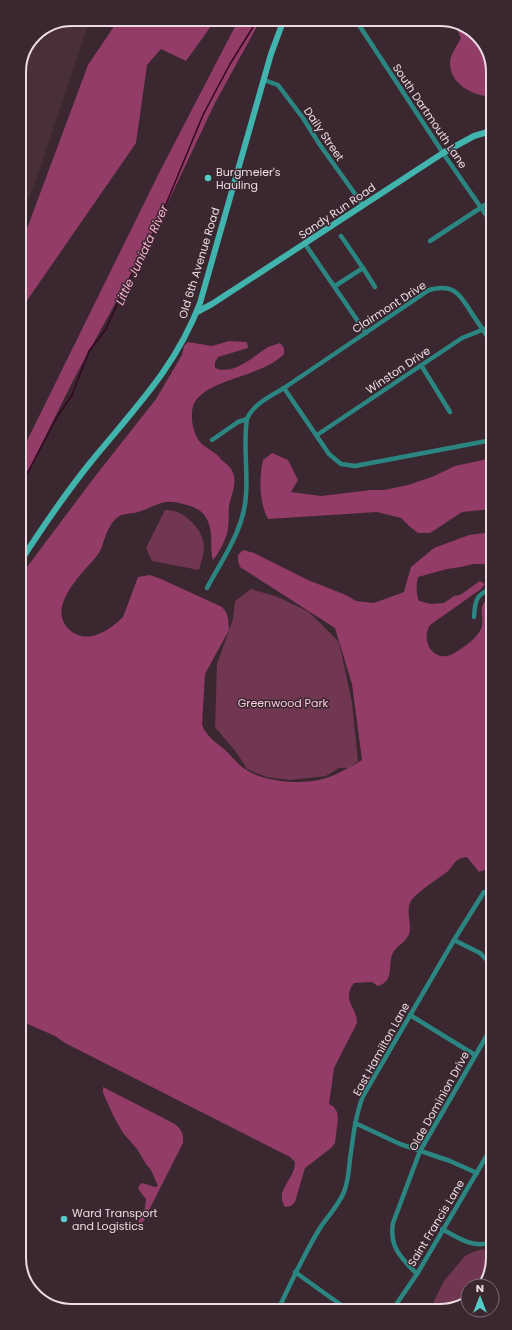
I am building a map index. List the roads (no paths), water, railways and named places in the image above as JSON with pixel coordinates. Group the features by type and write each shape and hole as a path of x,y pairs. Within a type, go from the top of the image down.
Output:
{"main road":[{"name":"Old 6th Avenue Road","path":"26,553 86,467 164,373 182,343 197,312 273,47 281,26"},
{"name":"Sandy Run Road","path":"197,312 212,304 305,244 443,153 474,136 486,132"}],"street":[{"name":"South Dartmouth Lane","path":"360,26 443,153 486,214"},
{"name":"Daily Street","path":"264,80 278,85 303,118 320,145 363,205"},
{"path":"430,241 486,204"},
{"path":"341,236 375,287"},
{"path":"305,244 366,333"},
{"path":"335,286 363,268"},
{"name":"Clairmont Drive","path":"212,440 238,422 247,419 250,412 255,407 429,290 443,287 456,292 461,296 486,333"},
{"name":"Winston Drive","path":"317,435 462,338 486,329"},
{"path":"421,365 450,412"},
{"path":"284,388 329,454 341,464 355,466 486,441"},
{"path":"207,588 235,537 244,516 247,494 247,419"},
{"path":"474,617 475,602 482,593 486,591"},
{"name":"East Hamilton Lane","path":"281,1304 320,1228 336,1207 344,1193 348,1180 355,1124 363,1096 454,940 484,892"},
{"path":"454,940 480,953 486,960"},
{"path":"410,1015 475,1055"},
{"name":"Olde Dominion Drive","path":"417,1274 398,1253 394,1244 392,1230 393,1223 420,1151 486,1036"},
{"path":"355,1124 400,1144 450,1161 477,1173"},
{"name":"Saint Francis Lane","path":"396,1304 417,1274 442,1229 486,1157"},
{"path":"442,1229 462,1241 481,1245 486,1244"},
{"path":"296,1272 340,1304"}],"waterway":[{"name":"Little Juniata River","path":"26,476 57,417 72,395 89,351 106,329 125,286 159,221 203,115 230,64 254,26"}],"place":[{"name":"Burgmeier's Hauling","path":"208,178"},
{"name":"Ward Transport and Logistics","path":"64,1219"}],"park label":[{"name":"Greenwood Park","path":"283,703"}]}
